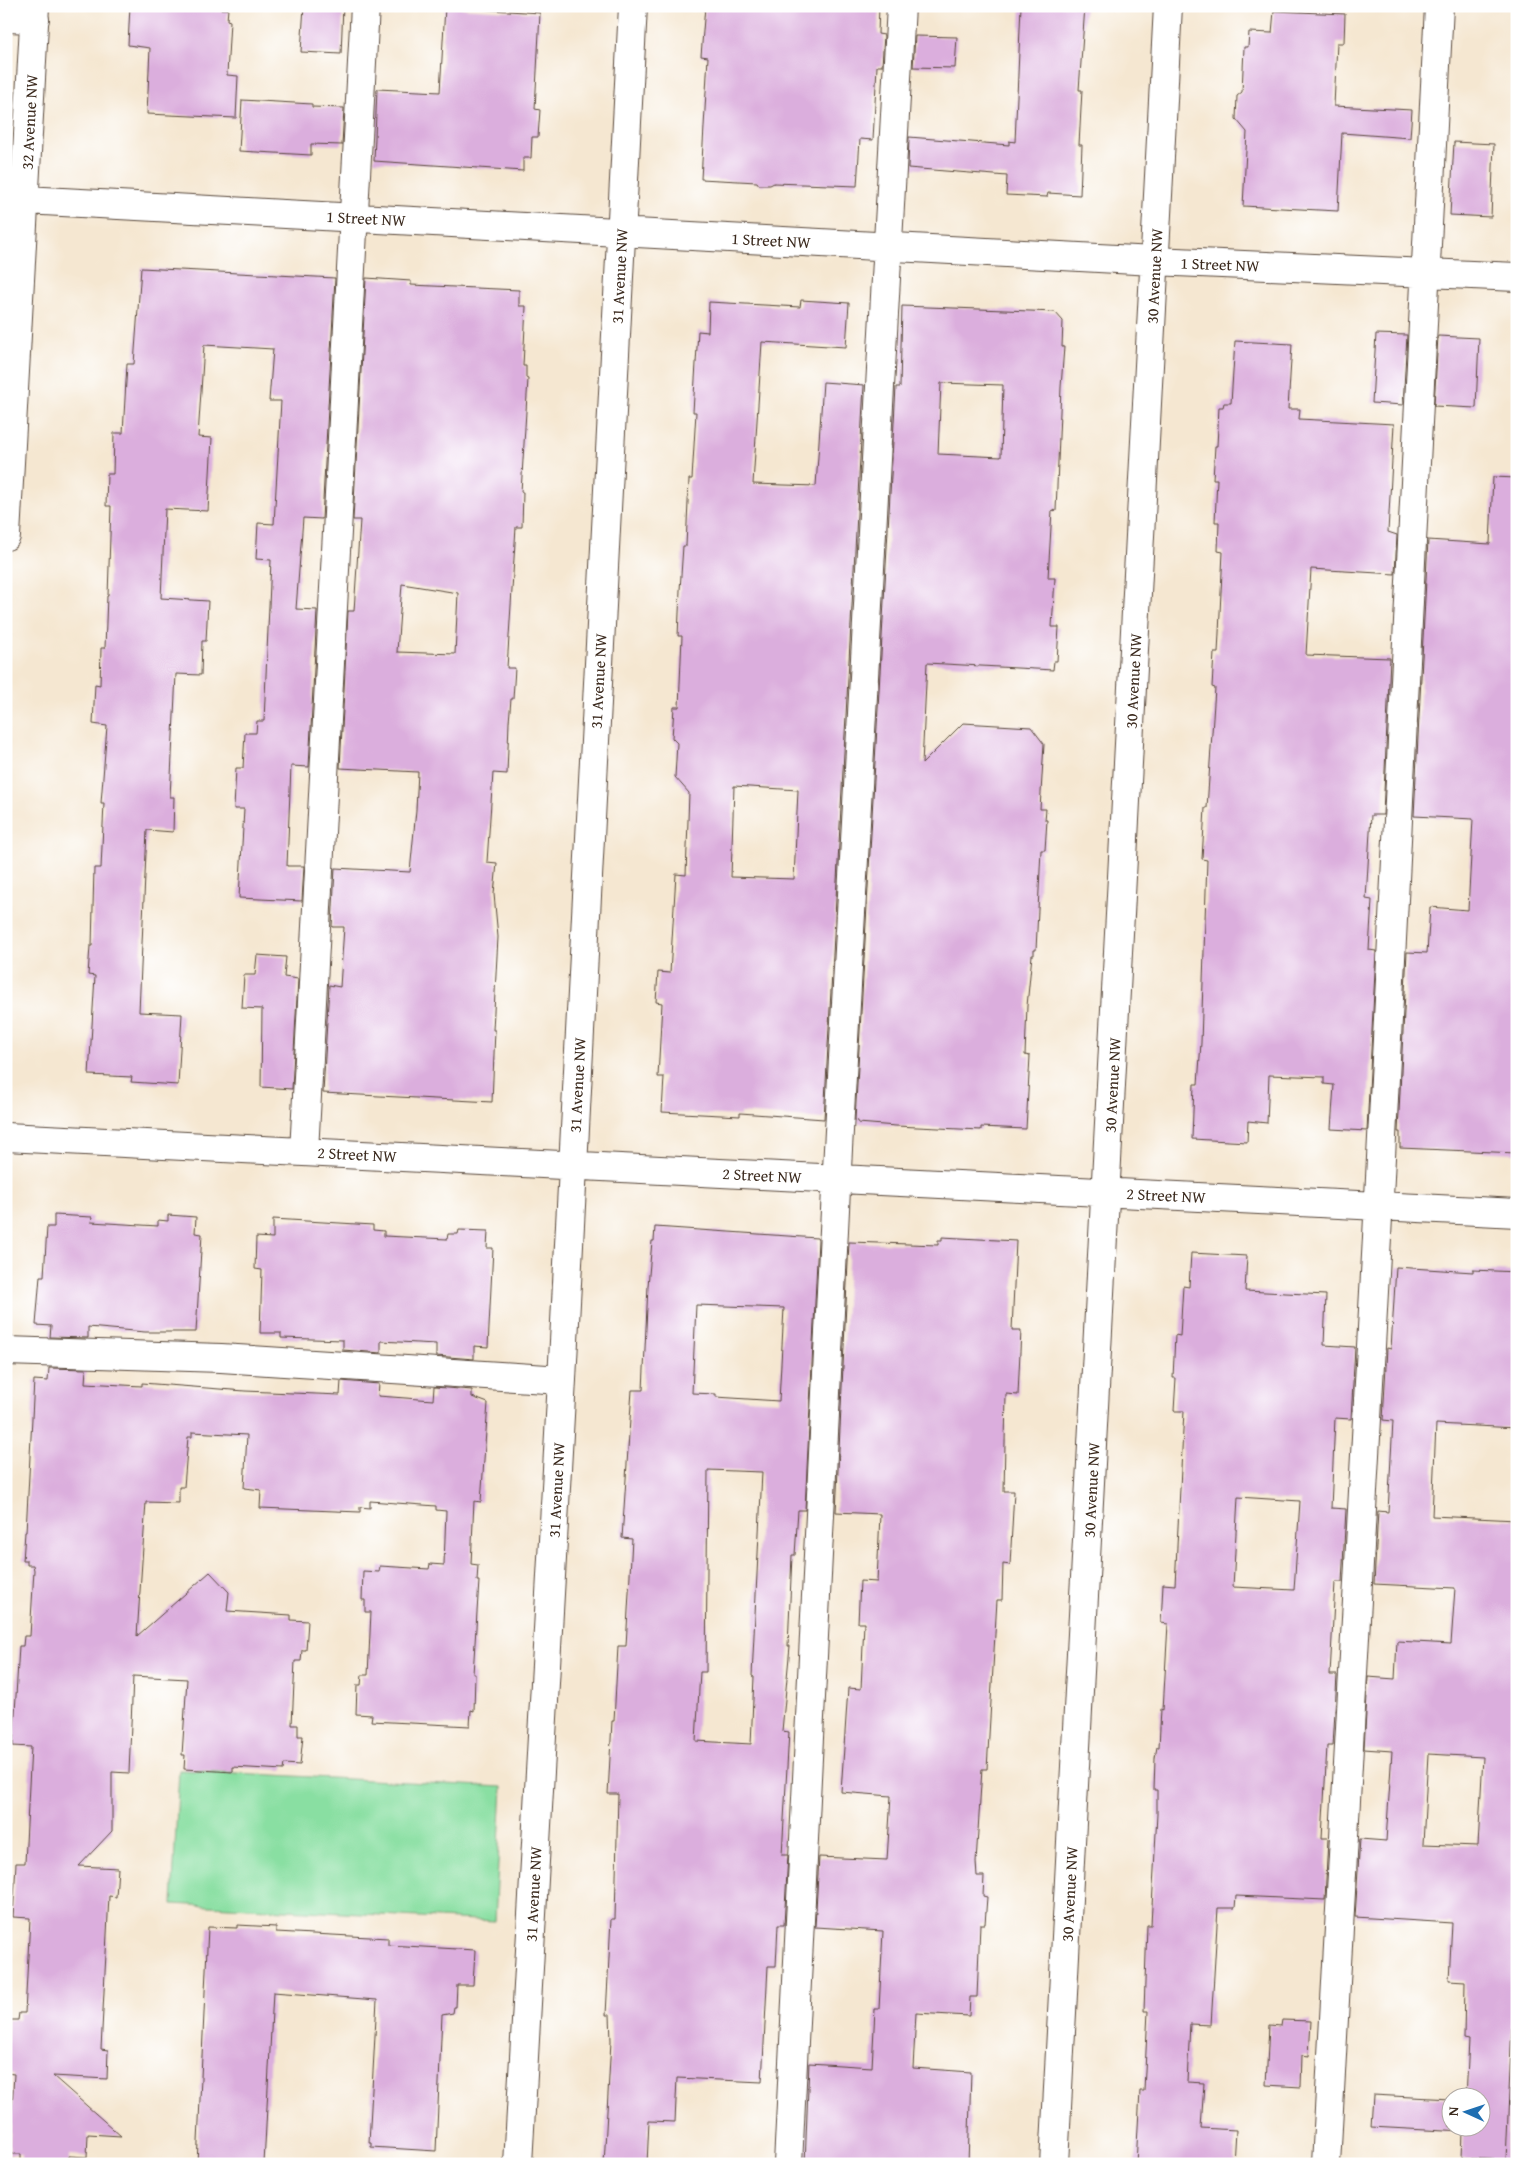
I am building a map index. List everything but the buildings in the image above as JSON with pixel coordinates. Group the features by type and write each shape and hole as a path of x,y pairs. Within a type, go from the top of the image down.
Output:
{"street":[{"path":"304,1152 365,6"},
{"name":"31 Avenue NW","path":"518,2164 562,1380 633,6"},
{"path":"788,2164 837,1178 901,6"},
{"name":"30 Avenue NW","path":"1054,2164 1107,1192 1168,6"},
{"path":"1326,2164 1378,1206 1439,6"},
{"path":"6,18 35,13"},
{"name":"32 Avenue NW","path":"6,536 13,295 25,200 35,13"},
{"name":"1 Street NW","path":"25,200 1154,261 1517,277"},
{"name":"2 Street NW","path":"6,1137 1517,1213"},
{"path":"6,1351 221,1358 562,1380"}],"green space":[{"path":"179,1770 502,1787 495,1921 172,1904"}]}
